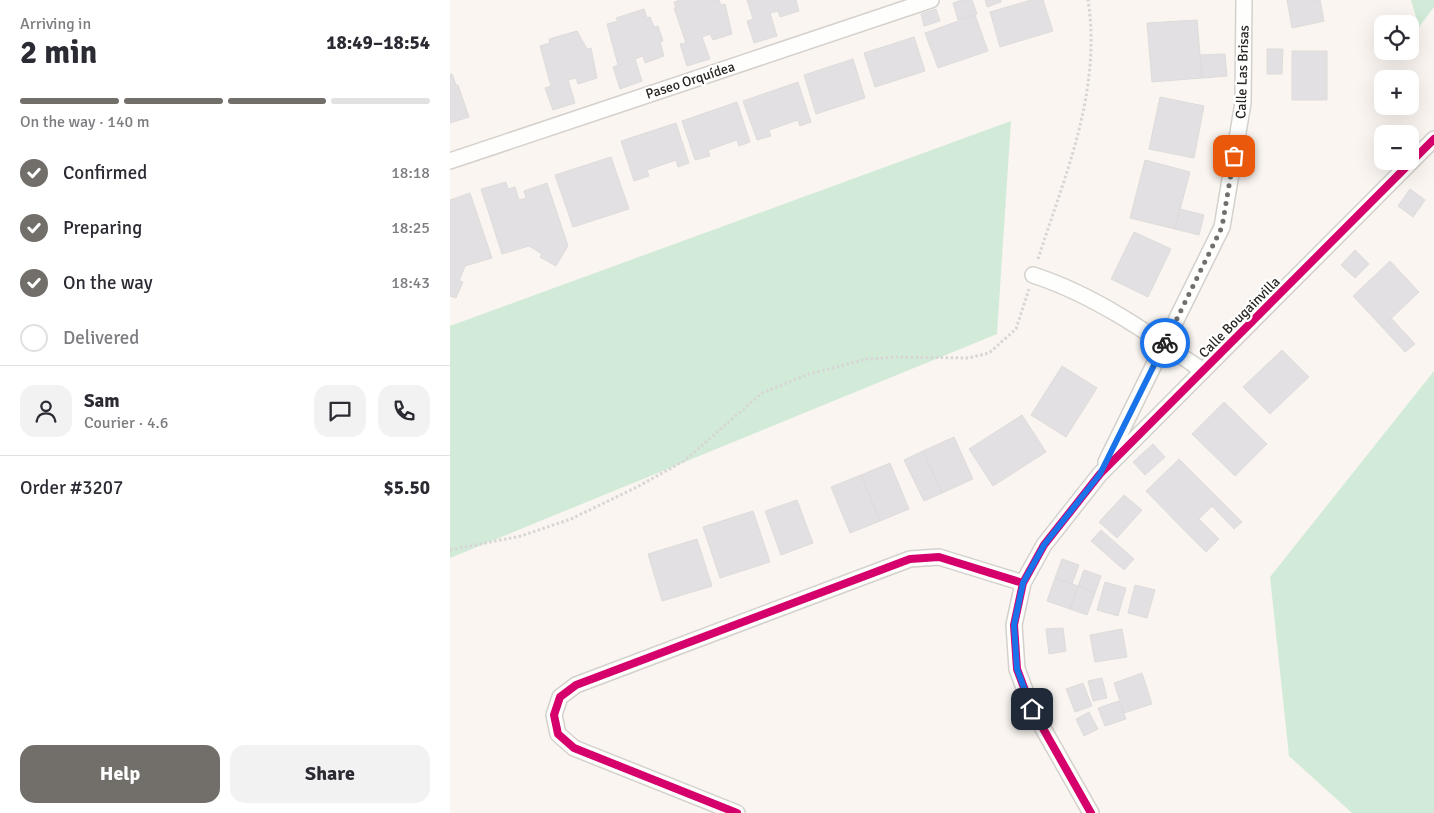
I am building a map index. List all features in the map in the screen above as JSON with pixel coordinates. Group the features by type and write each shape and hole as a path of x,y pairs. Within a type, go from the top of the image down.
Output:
{"street":[{"name":"Paseo Orquídea","path":"450,161 930,0"},
{"name":"Calle Las Brisas","path":"1100,474 1222,227 1243,103 1244,0"},
{"name":"Calle Bougainvilla","path":"1091,813 1032,709 1017,669 1014,625 1023,583 1044,545 1100,474 1434,139"},
{"path":"1033,275 1062,284 1087,297 1164,344 1203,371"},
{"path":"737,813 574,748 558,734 554,715 560,697 576,685 910,559 939,558 1023,583"}],"path":[{"path":"450,550 530,533 571,519 684,461 762,393 809,374 842,364 868,359 896,357 969,358 989,353 1016,330 1083,120 1091,44 1088,0"}],"green space":[{"path":"1411,0 1434,0 1434,7 1419,27 1419,15 1415,15"},
{"path":"1011,121 997,334 450,558 450,326"},
{"path":"1434,371 1434,813 1352,813 1289,756 1270,577"}],"building":[{"path":"681,0 719,0 721,5 725,4 732,34 713,40 710,34 702,37 710,59 687,66 680,44 686,43 674,8 676,8 674,2"},
{"path":"747,0 796,0 799,11 780,17 778,11 770,13 777,36 754,43 747,21 753,19"},
{"path":"962,0 972,0 977,14 958,20 953,3"},
{"path":"985,0 1001,0 1001,2 987,7"},
{"path":"1031,0 1043,0 1053,31 1000,47 990,12"},
{"path":"1287,0 1320,0 1324,21 1292,28"},
{"path":"644,9 647,18 650,17 654,27 658,26 663,41 660,42 664,56 645,63 643,56 635,59 642,81 620,89 613,67 618,65 607,24 618,21 616,18"},
{"path":"936,9 940,21 924,26 921,14"},
{"path":"975,15 988,51 938,68 925,33"},
{"path":"1197,20 1202,78 1152,82 1147,23"},
{"path":"577,31 587,49 591,48 597,78 578,84 576,78 568,80 575,103 553,110 545,88 551,86 540,46 550,43 549,39"},
{"path":"914,37 925,71 875,87 864,53"},
{"path":"1267,49 1283,49 1282,74 1267,74"},
{"path":"1292,51 1327,51 1327,100 1292,100"},
{"path":"1225,54 1227,76 1202,78 1200,55"},
{"path":"853,59 865,98 816,114 804,75"},
{"path":"452,74 456,85 458,85 469,117 450,123 450,75"},
{"path":"798,82 811,122 800,126 798,120 769,130 771,136 757,140 743,101"},
{"path":"1160,97 1204,106 1194,158 1149,149"},
{"path":"737,102 750,142 739,146 737,140 708,150 710,156 695,160 682,121"},
{"path":"676,123 689,163 678,167 676,160 647,170 649,176 634,181 621,141"},
{"path":"611,157 629,209 573,227 555,175"},
{"path":"1145,160 1190,172 1175,229 1130,218"},
{"path":"506,182 508,189 515,187 519,200 526,198 524,191 547,183 568,246 556,266 540,257 542,254 529,246 502,254 481,189"},
{"path":"1410,189 1425,200 1413,217 1398,206"},
{"path":"470,193 492,258 465,266 459,281 463,282 456,298 450,296 450,200"},
{"path":"1180,209 1204,215 1199,235 1175,229"},
{"path":"1134,232 1171,249 1148,297 1111,279"},
{"path":"1355,250 1369,264 1355,278 1341,265"},
{"path":"1390,261 1419,292 1382,327 1353,296"},
{"path":"1391,318 1415,344 1405,352 1382,327"},
{"path":"1282,350 1309,377 1270,414 1243,387"},
{"path":"1062,366 1097,388 1066,437 1031,415"},
{"path":"1224,402 1267,444 1235,476 1192,434"},
{"path":"1022,415 1046,452 993,486 969,449"},
{"path":"954,437 973,479 942,493 923,451"},
{"path":"1153,444 1165,457 1145,475 1133,462"},
{"path":"923,451 942,493 924,501 904,460"},
{"path":"1179,459 1219,499 1186,532 1146,491"},
{"path":"890,463 909,509 880,521 861,475"},
{"path":"861,475 880,521 850,533 831,487"},
{"path":"1124,495 1142,510 1117,538 1099,522"},
{"path":"1219,499 1242,522 1234,529 1212,506"},
{"path":"797,500 813,543 781,555 765,511"},
{"path":"753,511 770,562 720,578 703,527"},
{"path":"1199,519 1219,539 1206,552 1186,532"},
{"path":"1101,530 1134,559 1124,570 1091,541"},
{"path":"697,539 712,586 662,601 648,554"},
{"path":"1062,559 1079,565 1072,584 1055,578"},
{"path":"1084,570 1101,576 1095,593 1078,586"},
{"path":"1055,578 1078,586 1070,609 1047,601"},
{"path":"1105,582 1126,588 1118,616 1097,610"},
{"path":"1135,585 1155,590 1147,618 1128,613"},
{"path":"1078,586 1095,593 1087,615 1070,609"},
{"path":"1063,628 1066,651 1049,654 1046,629"},
{"path":"1122,629 1127,657 1095,662 1090,635"},
{"path":"1142,673 1152,704 1124,713 1114,683"},
{"path":"1102,678 1107,698 1093,701 1088,681"},
{"path":"1083,683 1092,706 1075,712 1066,689"},
{"path":"1119,701 1126,719 1105,726 1098,708"},
{"path":"1089,712 1098,729 1084,736 1076,719"}],"cycle path":[{"path":"1091,813 1032,709 1017,669 1014,625 1023,583 1044,545 1100,474 1434,139"},
{"path":"737,813 574,748 558,734 554,715 560,697 576,685 910,559 939,557 1023,583"}],"way so far":[{"path":"1165,343 1222,227 1234,156"}],"route":[{"path":"1032,709 1017,669 1014,625 1023,583 1044,545 1100,474 1165,343"}]}
